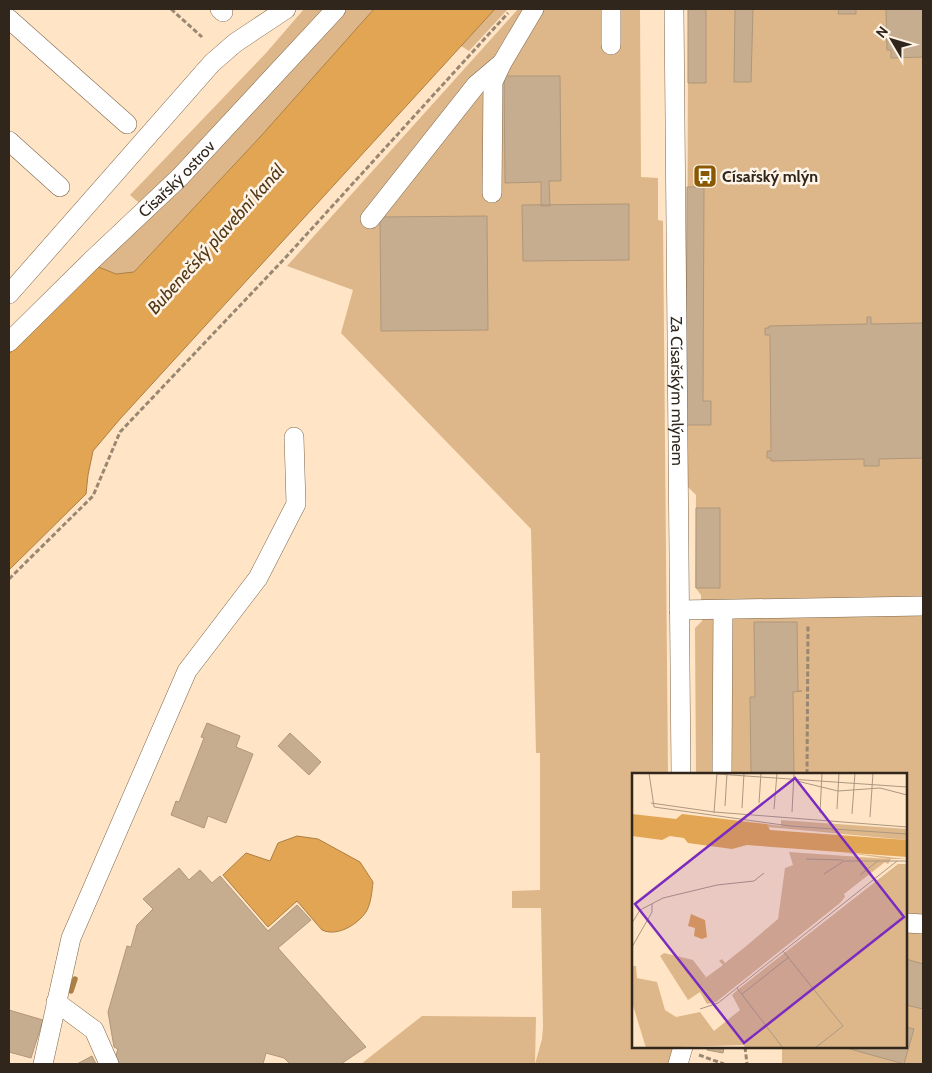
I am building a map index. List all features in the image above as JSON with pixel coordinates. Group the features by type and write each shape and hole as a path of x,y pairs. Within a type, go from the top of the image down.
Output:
{"street":[{"path":"9,294 174,95 235,43 286,9"},
{"name":"Císařský ostrov","path":"9,342 180,177 336,9"},
{"path":"492,193 493,82 534,9"},
{"path":"611,9 612,45"},
{"name":"Za Císařským mlýnem","path":"674,9 681,773"},
{"path":"9,19 127,124"},
{"path":"370,219 476,85 502,63"},
{"path":"9,141 60,187"},
{"path":"43,1064 71,938 187,671 258,578 296,504 294,437"},
{"path":"679,610 923,606"},
{"path":"722,773 723,610"},
{"path":"907,924 923,924"},
{"path":"56,1002 94,1030 109,1064"}],"path":[{"path":"171,9 202,37"},
{"path":"9,579 93,496 120,432 286,257 512,9"},
{"path":"807,773 808,608"},
{"path":"744,1048 747,1064"},
{"path":"681,1054 724,1064"}],"shaded area":[{"path":"304,9 374,9 261,136 134,272 116,274 96,266 152,214 130,195 266,53"},
{"path":"495,9 508,9 469,51 461,46"},
{"path":"518,9 640,9 641,177 658,178 658,220 663,221 668,773 632,773 632,1048 673,1048 673,1057 669,1064 535,1064 542,1039 543,1027 541,908 512,908 512,891 540,890 540,753 536,753 531,529 341,333 353,290 287,266"},
{"path":"688,9 923,9 923,1064 782,1064 782,1048 907,1048 907,773 696,773 695,628 702,621 701,595 695,587 696,495 687,486"},
{"path":"422,1016 536,1017 535,1064 361,1064"}],"water":[{"name":"Bubenečský plavební kanál","path":"374,9 495,9 120,419 93,451 86,494 9,570 9,354 96,266 116,274 134,272 261,136"},
{"path":"297,836 318,839 360,862 373,882 368,909 352,925 334,932 322,930 297,901 268,927 223,875 246,853 270,861 278,843"}],"building":[{"path":"688,9 706,9 706,83 688,83"},
{"path":"735,9 753,9 751,82 734,82"},
{"path":"839,9 856,9 856,14 838,14"},
{"path":"886,9 923,9 923,57 891,58 891,50 887,50"},
{"path":"504,76 560,76 561,181 549,181 550,206 541,206 541,182 505,183"},
{"path":"687,187 704,187 703,401 711,401 711,425 686,425"},
{"path":"629,204 629,260 523,261 522,205"},
{"path":"487,216 488,330 381,331 380,217"},
{"path":"867,317 871,317 871,324 923,323 923,458 879,459 879,466 864,466 864,459 771,461 771,458 767,458 767,451 771,451 770,335 765,335 765,328 769,328 769,326 867,324"},
{"path":"696,508 720,508 720,588 696,588"},
{"path":"754,622 797,622 798,691 802,691 793,692 794,773 751,773 750,697 755,697"},
{"path":"207,723 240,736 236,747 253,754 226,823 208,816 204,828 171,815 176,801 179,802 204,738 201,737"},
{"path":"290,733 321,762 309,775 278,746"},
{"path":"179,868 189,880 200,870 212,883 220,876 268,931 297,905 311,920 278,948 366,1047 341,1064 290,1064 284,1058 266,1053 263,1064 117,1064 116,1055 118,1049 114,1047 108,1012 127,946 131,947 137,925 153,909 143,899"},
{"path":"907,959 923,964 923,1009 907,1005"},
{"path":"9,1010 43,1020 31,1058 9,1052"},
{"path":"907,1027 914,1029 904,1064 847,1048 907,1048"},
{"path":"708,1048 724,1048 723,1053 707,1050"},
{"path":"92,1056 96,1064 77,1064"}],"waterway":[{"path":"71,991 75,979"}],"place":[{"name":"Císařský mlýn","path":"705,176"}]}
